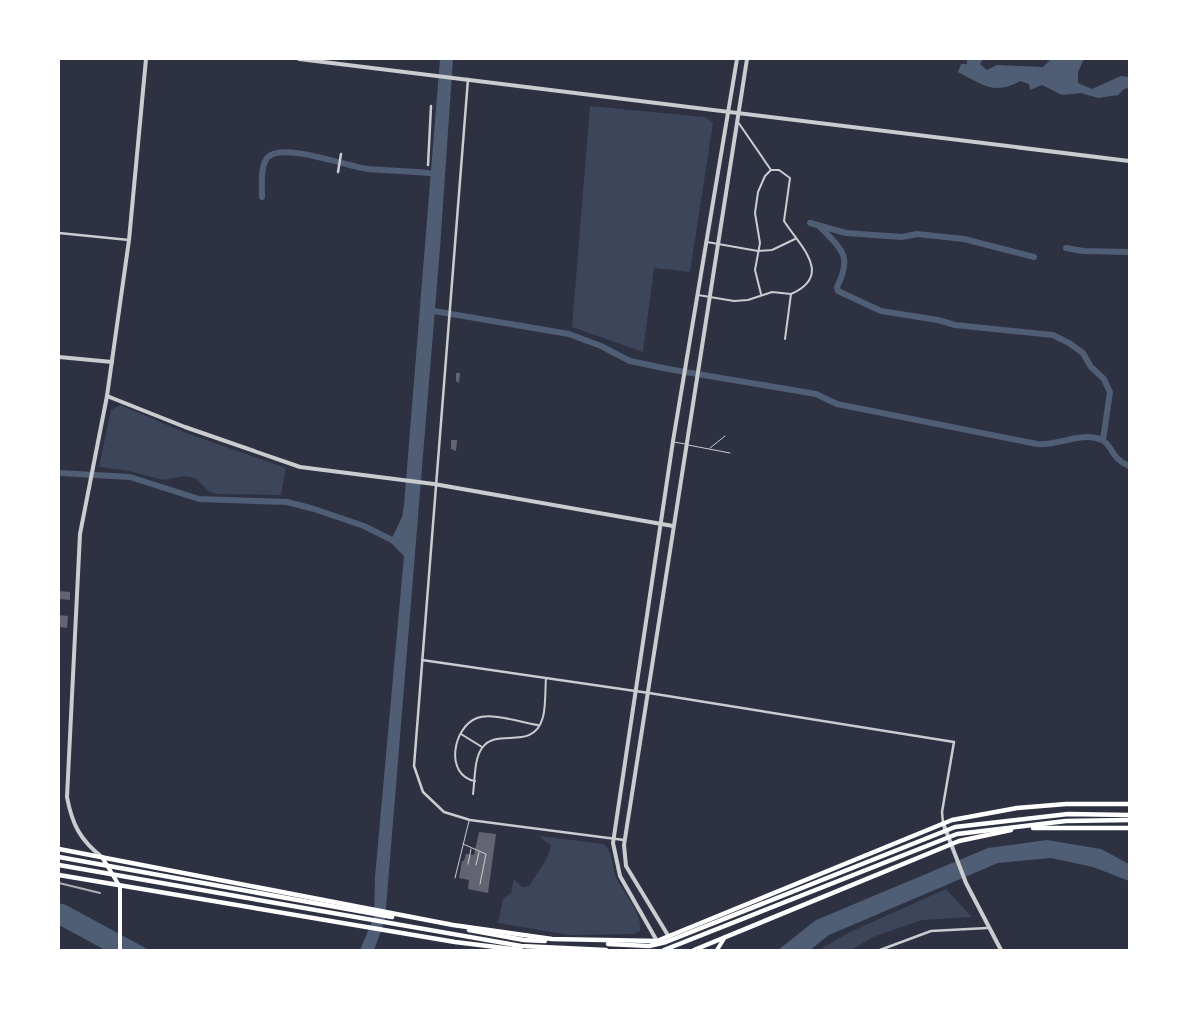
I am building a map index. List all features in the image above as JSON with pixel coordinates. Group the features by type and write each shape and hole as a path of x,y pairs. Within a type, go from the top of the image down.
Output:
{"main road":[{"path":"59,849 364,907 390,914 552,940 657,941 669,938 943,823 1017,808 1066,804 1129,804"},
{"path":"59,856 524,940 649,946 685,935 956,827 1068,814 1128,817"},
{"path":"657,941 664,950 957,834 1066,821 1128,817"},
{"path":"694,950 951,845 1025,827 1129,828"},
{"path":"102,857 120,887 120,950"},
{"path":"59,865 521,946 606,950"},
{"path":"59,875 120,887 521,950"},
{"path":"717,950 725,937"},
{"path":"669,938 676,950"}],"street":[{"path":"102,857 78,833 71,818 67,797 80,534 107,396 129,240 146,59"},
{"path":"298,59 1129,161"},
{"path":"657,941 620,876 614,837 638,691 673,442 738,59"},
{"path":"669,938 626,866 624,840 747,59"},
{"path":"468,80 414,766 423,792 444,812 470,820 614,837 624,840"},
{"path":"428,165 431,106"},
{"path":"738,122 771,170"},
{"path":"338,172 341,154"},
{"path":"698,295 748,300 761,294 772,292 791,294 801,289 809,281 813,271 812,262 784,221 790,178 779,170 771,170 765,176 758,192 755,213 760,243 755,270 761,294"},
{"path":"59,233 129,240"},
{"path":"707,242 758,251 772,250 795,239"},
{"path":"785,339 791,294"},
{"path":"59,357 112,362"},
{"path":"107,396 300,468 436,484 673,526"},
{"path":"422,660 638,691 954,742 942,812 943,823 966,883 987,928 1001,950"},
{"path":"473,794 482,747 496,739 523,738 533,733 538,726 542,717 546,678"},
{"path":"475,781 469,780 457,768 456,749 461,734 471,721 488,716 538,726"},
{"path":"461,734 482,747"},
{"path":"880,950 931,931 987,928"}],"lane":[{"path":"710,449 725,436"},
{"path":"673,442 730,453"},
{"path":"455,878 462,844 470,820"},
{"path":"462,844 486,854 480,884"},
{"path":"468,864 471,848"},
{"path":"476,865 480,852"}],"shaded area":[{"path":"440,59 453,59 440,248 385,920 374,950 360,950 374,917 375,877 404,556 390,542 402,517 404,505"},
{"path":"967,59 983,59 980,64 987,70 997,65 1043,67 1051,59 1084,59 1078,72 1078,83 1092,89 1121,76 1129,77 1129,88 1124,89 1118,95 1098,98 1081,93 1062,95 1042,85 1030,90 1029,84 1020,81 1003,88 988,87 958,72 961,64 967,64"},
{"path":"590,106 705,117 713,123 690,272 654,268 643,352 572,327"},
{"path":"120,405 189,434 286,468 281,495 216,494 210,492 195,478 185,476 163,480 129,471 99,467 111,410"},
{"path":"539,836 604,844 611,855 616,877 636,910 640,931 634,934 569,935 498,923 503,899 511,893 514,879 522,887 529,886 547,858 551,846"},
{"path":"1047,840 1101,849 1129,864 1129,881 1093,867 1051,858 998,863 829,935 810,950 778,950 816,920 988,848"},
{"path":"946,889 972,917 922,920 873,937 851,950 819,950 850,932"},
{"path":"59,903 149,950 105,950 59,925"}],"building":[{"path":"456,373 460,373 459,383 456,381"},
{"path":"451,440 457,440 456,451 451,449"},
{"path":"59,591 70,592 70,600 59,599"},
{"path":"59,615 68,616 67,628 59,627"},
{"path":"479,832 496,834 488,893 468,889 469,880 459,878 462,861 464,861 466,854 474,855"}],"waterway":[{"path":"262,197 262,176 265,161 276,153 301,154 368,169 437,174"},
{"path":"810,223 846,233 902,237 917,234 964,239 1034,257"},
{"path":"820,227 839,247 844,260 842,276 837,287 838,291 881,311 938,320 955,325 1053,335 1083,353 1091,367 1104,379 1110,392 1103,440"},
{"path":"1066,248 1083,251 1129,252"},
{"path":"428,310 569,334 601,346 630,361 816,394 837,404 1037,444 1086,437 1094,438 1105,442 1118,459 1129,466"},
{"path":"59,473 130,477 199,499 287,502 364,526 398,543"}],"railway":[{"path":"59,883 100,893"}]}
